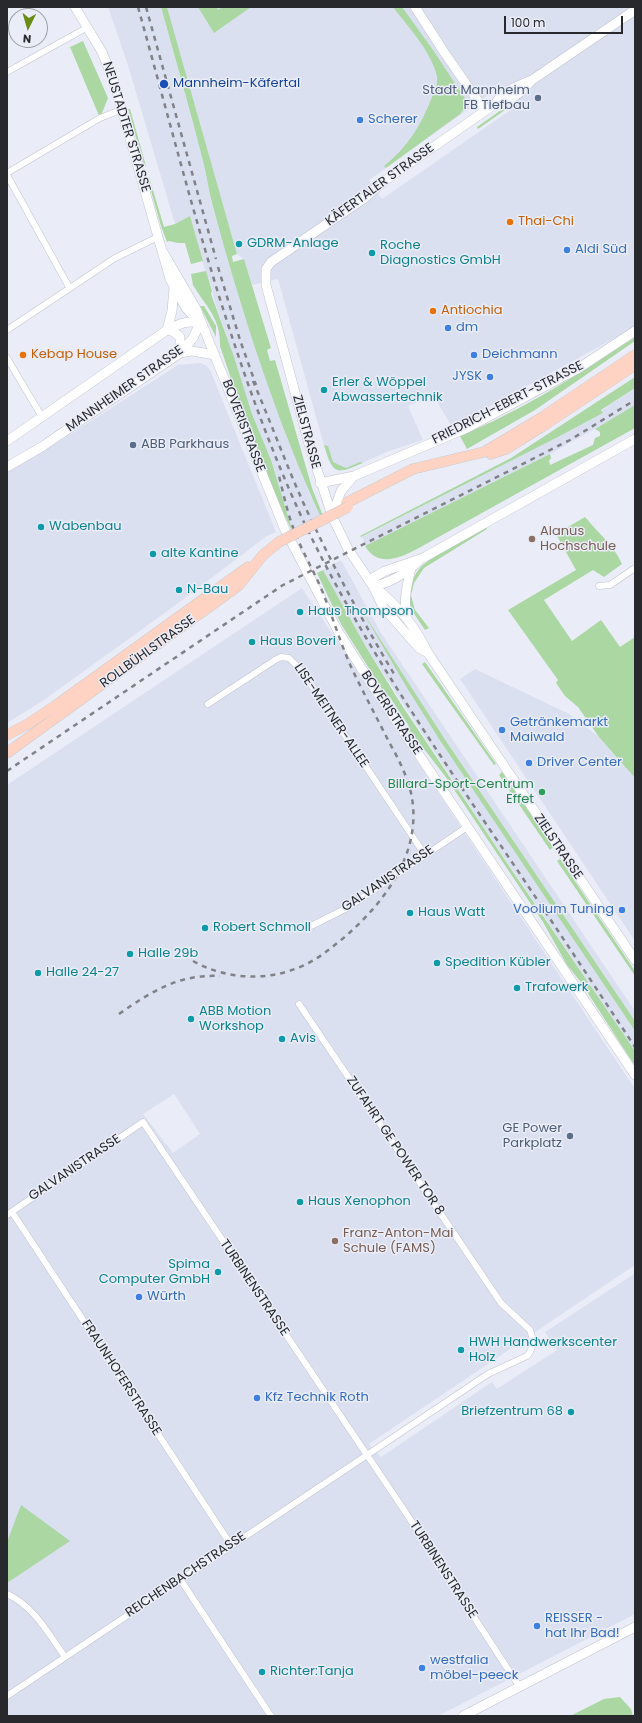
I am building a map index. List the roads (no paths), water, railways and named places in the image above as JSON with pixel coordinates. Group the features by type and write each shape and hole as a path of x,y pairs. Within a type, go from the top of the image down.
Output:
{"main road":[{"name":"FRIEDRICH-EBERT-STRASSE","path":"347,505 413,469 484,452 541,418 635,355"},
{"name":"FRIEDRICH-EBERT-STRASSE","path":"347,505 424,470 506,449 635,365"},
{"path":"278,540 347,505"},
{"name":"ROLLBÜHLSTRASSE","path":"7,735 39,717 170,622 242,573 264,547 278,540"},
{"name":"ROLLBÜHLSTRASSE","path":"7,753 232,591 278,540"}],"street":[{"name":"NEUSTADTER STRASSE","path":"75,7 102,52 123,109 163,252 164,261 174,287 186,308 200,322"},
{"path":"415,7 485,111"},
{"name":"KÄFERTALER STRASSE","path":"266,269 271,262 366,197 383,182 485,111 496,104 506,102 521,92 532,80 635,10"},
{"path":"7,72 88,28"},
{"path":"69,287 7,174 88,125 123,109"},
{"path":"7,330 114,258 158,237"},
{"name":"NEUSTADTER STRASSE","path":"163,252 194,304 200,322"},
{"name":"ZIELSTRASSE","path":"266,269 266,285 322,487 332,516 348,549 371,583 383,607 419,648 428,653"},
{"path":"174,287 172,311 167,330 176,332 180,336 180,353 192,351 215,355"},
{"name":"MANNHEIMER STRASSE","path":"7,441 167,330 186,322 200,322 193,338 180,353 44,446 7,466"},
{"name":"BOVERISTRASSE","path":"200,322 215,355 274,506 323,604 343,640 467,827 635,1075"},
{"name":"FRIEDRICH-EBERT-STRASSE","path":"322,487 354,476 467,428 579,368 635,331"},
{"path":"7,358 42,417"},
{"path":"371,583 385,571 422,558 635,439"},
{"name":"FRIEDRICH-EBERT-STRASSE","path":"332,516 341,491 354,476"},
{"path":"322,487 341,491"},
{"path":"371,583 384,584 411,568 422,558"},
{"path":"408,620 404,608 405,591 411,568"},
{"path":"599,586 610,585 635,568"},
{"name":"ZIELSTRASSE","path":"371,583 392,601 422,639 428,653 635,960"},
{"name":"LISE-MEITNER-ALLEE","path":"208,704 275,660 281,657 289,658 302,671 425,855"},
{"name":"GALVANISTRASSE","path":"307,928 347,908 467,827"},
{"name":"ZUFAHRT GE POWER TOR 8","path":"301,1007 501,1302 513,1316 530,1330 532,1336 533,1345 530,1352 526,1356 488,1374 366,1455"},
{"name":"GALVANISTRASSE","path":"9,1213 142,1122"},
{"name":"TURBINENSTRASSE","path":"142,1122 519,1686"},
{"name":"FRAUNHOFERSTRASSE","path":"9,1213 231,1545"},
{"name":"REICHENBACHSTRASSE","path":"7,1696 366,1455"},
{"path":"180,1580 271,1716"},
{"path":"7,1594 28,1607 37,1617 64,1657"},
{"path":"463,1716 635,1627"}],"railway":[{"path":"138,7 191,201 230,330 251,394 275,456 302,518 342,596 386,671 458,782 635,1047"},
{"path":"146,7 216,259"},
{"path":"218,267 240,340 256,385"},
{"path":"253,381 318,534 349,595 394,674"},
{"path":"7,771 283,585 570,440 635,400"},
{"path":"193,961 210,969 227,974 244,976 279,974 296,969 312,961 346,936 381,900 395,879 405,857 412,834 413,810 409,785 403,768 348,660 317,578 293,528 279,476"},
{"path":"119,1014 155,991 179,981 205,976 220,976"}],"place":[{"name":"Mannheim-Käfertal","path":"164,84"},
{"name":"Stadt Mannheim FB Tiefbau","path":"538,98"},
{"name":"Scherer","path":"360,120"},
{"name":"Thai-Chi","path":"510,222"},
{"name":"GDRM-Anlage","path":"239,244"},
{"name":"Aldi Süd","path":"567,250"},
{"name":"Roche Diagnostics GmbH","path":"372,253"},
{"name":"Antiochia","path":"433,311"},
{"name":"dm","path":"448,328"},
{"name":"Kebap House","path":"23,355"},
{"name":"Deichmann","path":"474,355"},
{"name":"JYSK","path":"490,377"},
{"name":"Erler & Wöppel Abwassertechnik","path":"324,390"},
{"name":"ABB Parkhaus","path":"133,445"},
{"name":"Wabenbau","path":"41,527"},
{"name":"Alanus Hochschule","path":"532,539"},
{"name":"alte Kantine","path":"153,554"},
{"name":"N-Bau","path":"179,590"},
{"name":"Haus Thompson","path":"300,612"},
{"name":"Haus Boveri","path":"252,642"},
{"name":"Getränkemarkt Maiwald","path":"502,730"},
{"name":"Driver Center","path":"529,763"},
{"name":"Billard-Sport-Centrum Effet","path":"542,792"},
{"name":"Voolium Tuning","path":"622,910"},
{"name":"Haus Watt","path":"410,913"},
{"name":"Robert Schmoll","path":"205,928"},
{"name":"Halle 29b","path":"130,954"},
{"name":"Spedition Kübler","path":"437,963"},
{"name":"Halle 24-27","path":"38,973"},
{"name":"Trafowerk","path":"517,988"},
{"name":"ABB Motion Workshop","path":"191,1019"},
{"name":"Avis","path":"282,1039"},
{"name":"GE Power Parkplatz","path":"570,1136"},
{"name":"Haus Xenophon","path":"300,1202"},
{"name":"Franz-Anton-Mai Schule (FAMS)","path":"335,1241"},
{"name":"Spima Computer GmbH","path":"218,1272"},
{"name":"Würth","path":"139,1297"},
{"name":"HWH Handwerkscenter Holz","path":"461,1350"},
{"name":"Kfz Technik Roth","path":"257,1398"},
{"name":"Briefzentrum 68","path":"571,1412"},
{"name":"REISSER - hat Ihr Bad!","path":"537,1626"},
{"name":"westfalia möbel-peeck","path":"422,1668"},
{"name":"Richter:Tanja","path":"262,1672"}]}
